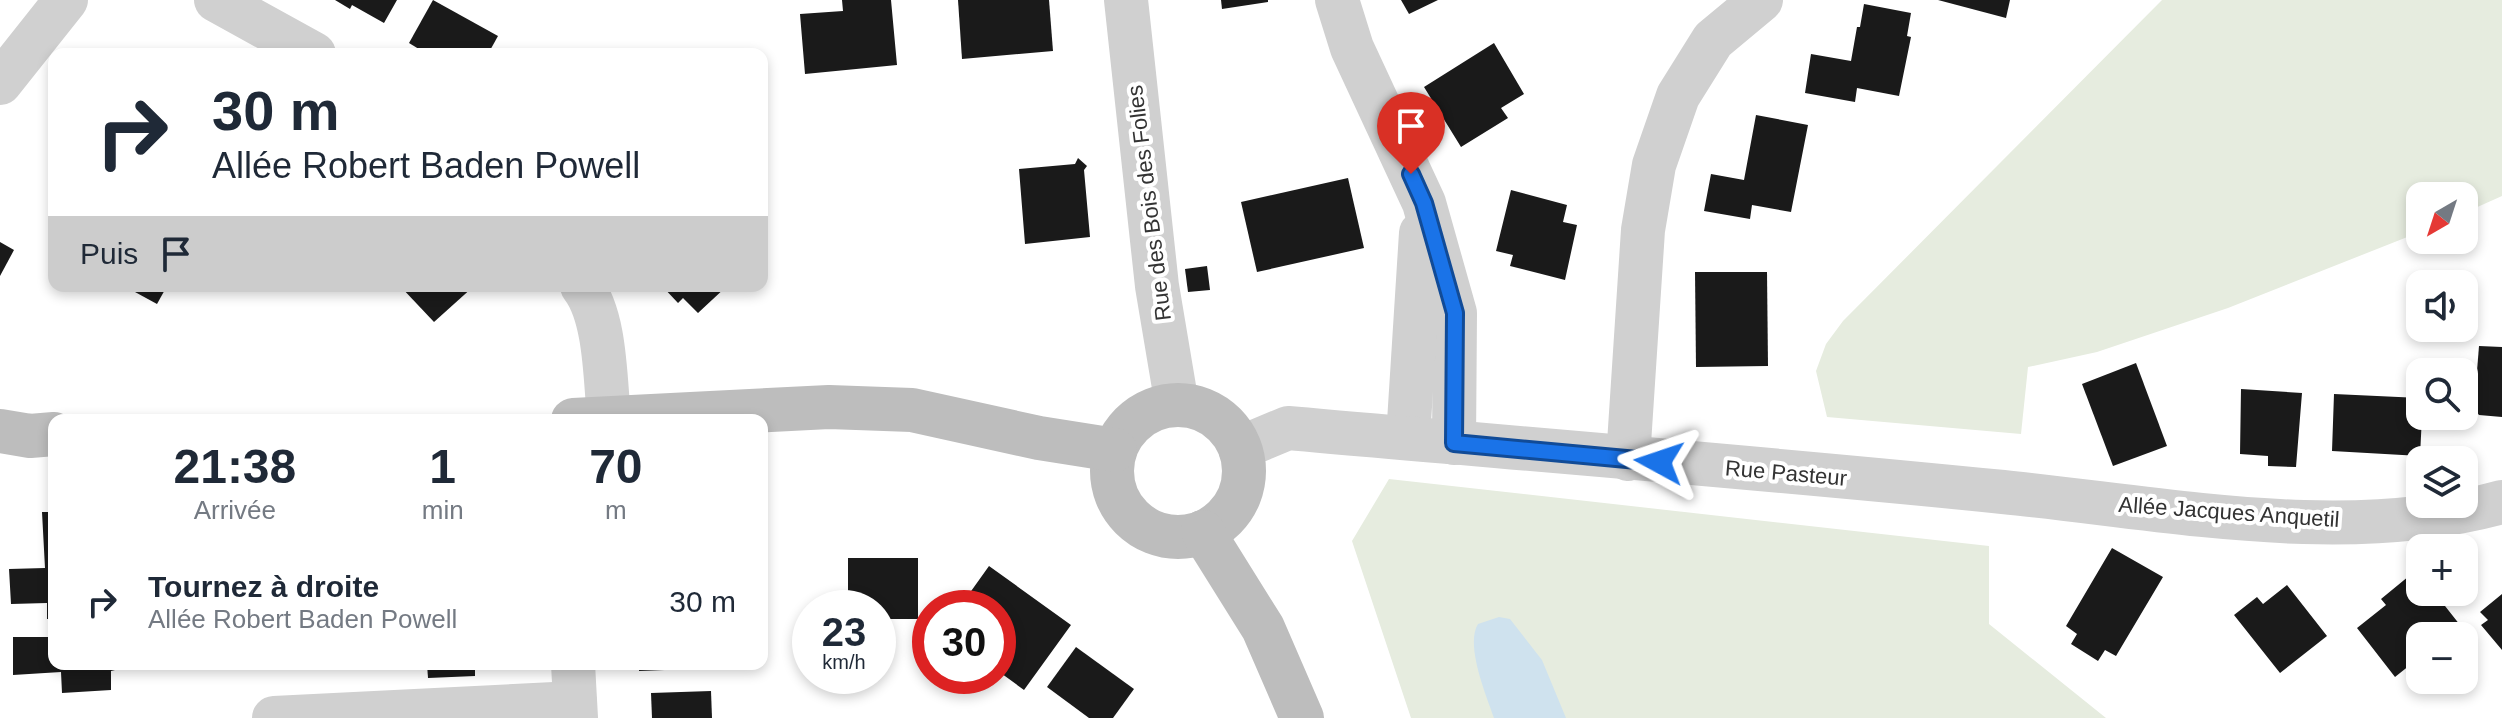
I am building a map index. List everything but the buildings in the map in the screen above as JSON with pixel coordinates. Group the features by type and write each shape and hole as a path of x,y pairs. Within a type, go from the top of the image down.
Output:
{"street":[{"path":"0,83 66,0"},
{"path":"216,0 303,48"},
{"name":"Rue des Bois des Folies","path":"1126,0 1157,286 1177,405"},
{"path":"1337,0 1352,48 1424,203 1455,313 1454,443"},
{"path":"1628,459 1643,230 1654,165 1678,96 1713,40 1761,0"},
{"path":"1408,438 1424,203"},
{"path":"586,292 591,298 601,343 592,414"},
{"path":"1177,405 1200,408 1228,427 1240,448 1244,472 1240,494 1222,520 1203,532 1189,537 1166,537 1140,526 1123,509 1116,495 1111,472 1115,450 1125,431 1142,415 1154,409 1177,405"},
{"path":"690,414 829,407 912,410 1039,438 1115,450"},
{"name":"Rue Pasteur","path":"1240,448 1288,428 2002,492"},
{"path":"0,431 30,436 48,434"},
{"name":"Allée Jacques Anquetil","path":"2002,492 2258,519 2372,522 2469,511 2502,502"},
{"path":"1203,532 1263,628 1302,718"},
{"path":"274,718 574,695"}],"shaded area":[{"path":"2162,0 2502,0 2502,196 2478,207 2478,182 2406,182 2406,238 2228,308 2097,352 2028,367 2021,434 1827,417 1816,371 1826,344 1843,321"},
{"path":"1389,479 1989,546 1989,624 2106,718 1411,718 1352,541"}],"water":[{"path":"1499,617 1510,619 1542,660 1566,718 1494,718 1478,670 1474,644 1478,624"}],"route":[{"path":"1411,174 1424,203 1455,313 1454,443 1659,462"}]}
